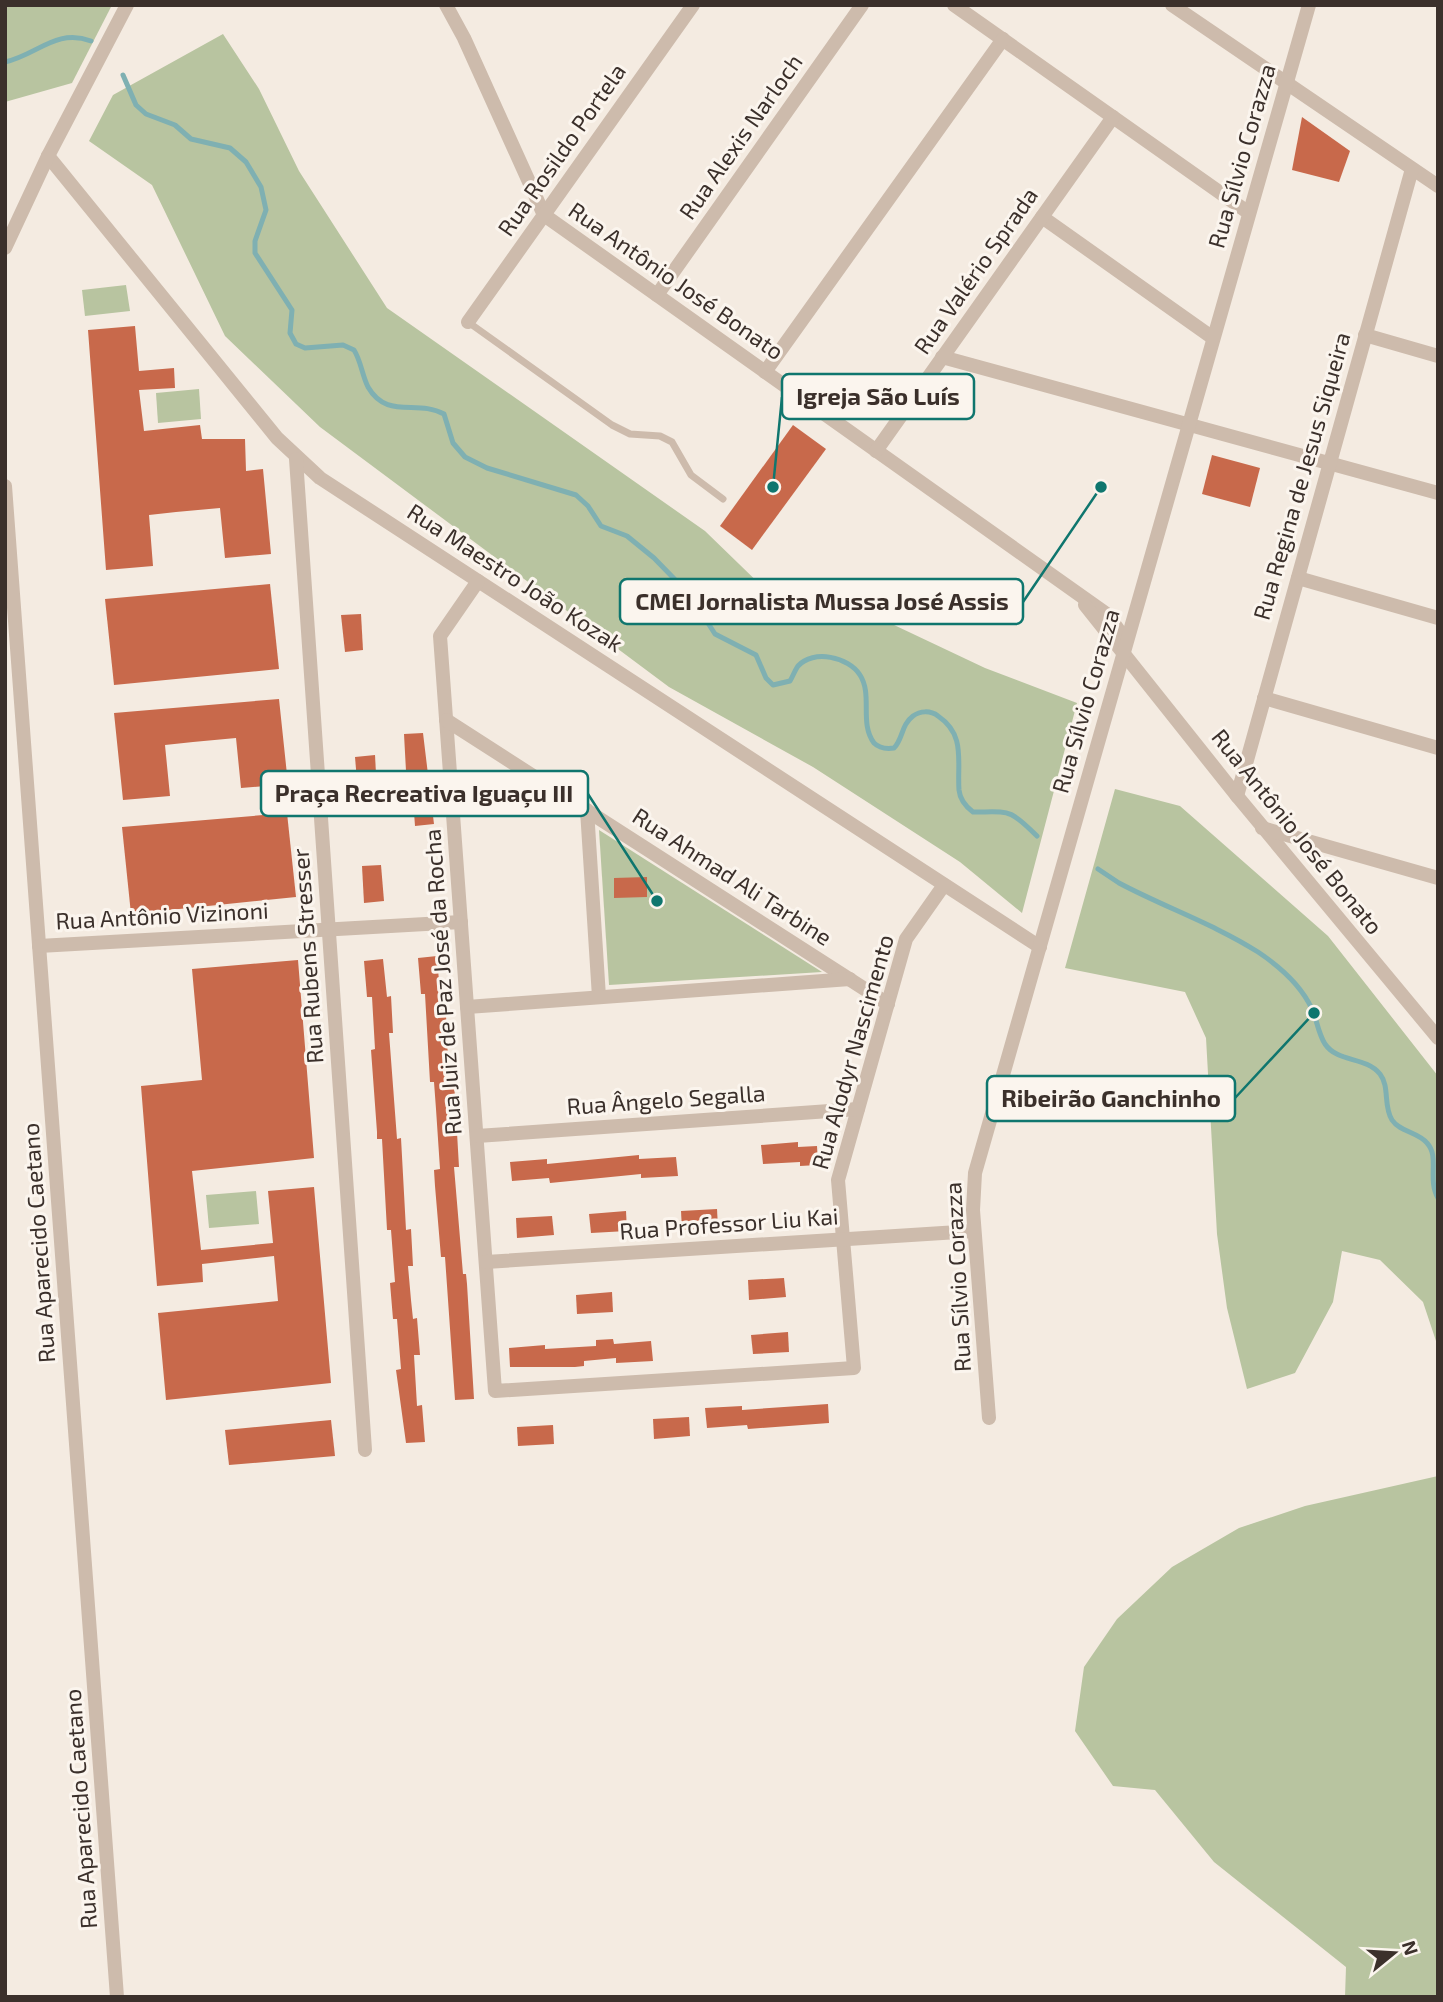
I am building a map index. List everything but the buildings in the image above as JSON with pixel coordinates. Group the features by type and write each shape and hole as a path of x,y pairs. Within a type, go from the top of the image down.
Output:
{"street":[{"path":"5,248 48,156 127,5"},
{"name":"Rua Antônio José Bonato","path":"446,5 464,38 544,215 1073,590 1262,828 1438,1038"},
{"name":"Rua Rosildo Portela","path":"468,322 693,5"},
{"name":"Rua Alexis Narloch","path":"657,295 862,5"},
{"path":"954,5 1249,213"},
{"path":"1172,5 1438,186"},
{"name":"Rua Sílvio Corazza","path":"989,1418 974,1231 975,1173 1309,5"},
{"path":"765,372 1003,39"},
{"name":"Rua Valério Sprada","path":"876,451 1113,117"},
{"name":"Rua Maestro João Kozak","path":"48,156 296,459 331,485 1040,947"},
{"name":"Rua Regina de Jesus Siqueira","path":"1237,796 1412,169"},
{"path":"1042,217 1213,338"},
{"path":"1365,335 1438,356"},
{"path":"942,357 1438,493"},
{"name":"Rua Rubens Stresser","path":"296,459 365,1450"},
{"name":"Rua Aparecido Caetano","path":"5,486 117,1997"},
{"path":"1298,578 1438,618"},
{"name":"Rua Juiz de Paz José da Rocha","path":"478,581 440,636 495,1391"},
{"path":"1264,698 1438,748"},
{"name":"Rua Ahmad Ali Tarbine","path":"446,720 888,1004"},
{"path":"587,810 599,997"},
{"path":"1262,828 1438,878"},
{"name":"Rua Alodyr Nascimento","path":"495,1391 854,1367 838,1180 906,939 944,885"},
{"name":"Rua Antônio Vizinoni","path":"39,946 461,922"},
{"path":"467,1007 850,979"},
{"name":"Rua Ângelo Segalla","path":"477,1136 858,1109"},
{"name":"Rua Professor Liu Kai","path":"486,1262 974,1231"}],"lane":[{"path":"468,322 612,425 630,434 660,436 672,442 691,475 723,499"}],"green space":[{"path":"5,5 112,5 72,83 5,102"},
{"path":"223,34 259,89 299,171 387,308 705,531 771,595 856,607 985,668 1077,703 1022,913 960,862 813,767 669,687 320,427 225,336 152,185 89,141 113,95"},
{"path":"126,285 130,311 85,316 82,290"},
{"path":"199,389 201,419 158,423 156,393"},
{"path":"1115,789 1180,806 1328,936 1438,1076 1438,1347 1423,1302 1380,1260 1342,1251 1333,1302 1295,1373 1247,1389 1227,1308 1217,1234 1206,1038 1185,992 1065,968"},
{"path":"599,830 822,972 609,985"},
{"path":"256,1191 259,1224 209,1228 206,1195"},
{"path":"1438,1476 1438,1997 1345,1997 1346,1967 1214,1862 1155,1790 1113,1786 1075,1731 1084,1667 1117,1619 1172,1567 1239,1528 1305,1506"}],"waterway":[{"path":"5,62 57,40 79,38 91,41"},
{"path":"123,75 136,105 146,114 175,125 191,139 230,148 246,162 261,187 266,210 255,241 255,253 292,310 290,333 296,344 305,348 343,345 354,350 368,387 376,397 393,406 423,408 444,414 453,443 465,457 487,468 576,495 588,506 601,526 627,536 654,558 690,595 715,634 756,655 766,678 773,685 790,681 798,666 812,658 831,657 848,664 855,669 864,683 870,735 874,743 886,748 894,748 906,724 916,714 935,714 947,723 956,740 959,790 965,805 973,812 995,812 1014,816 1037,836"},
{"path":"1098,869 1136,892 1241,942 1266,957 1289,977 1302,992 1314,1013 1325,1044 1337,1054 1374,1068 1383,1079 1392,1120 1427,1143 1433,1155 1433,1183 1438,1198"}],"place":[{"name":"Igreja São Luís","path":"773,487"},
{"name":"CMEI Jornalista Mussa José Assis","path":"1101,487"},
{"name":"Praça Recreativa Iguaçu III","path":"657,901"},
{"name":"Ribeirão Ganchinho","path":"1314,1013"}]}
